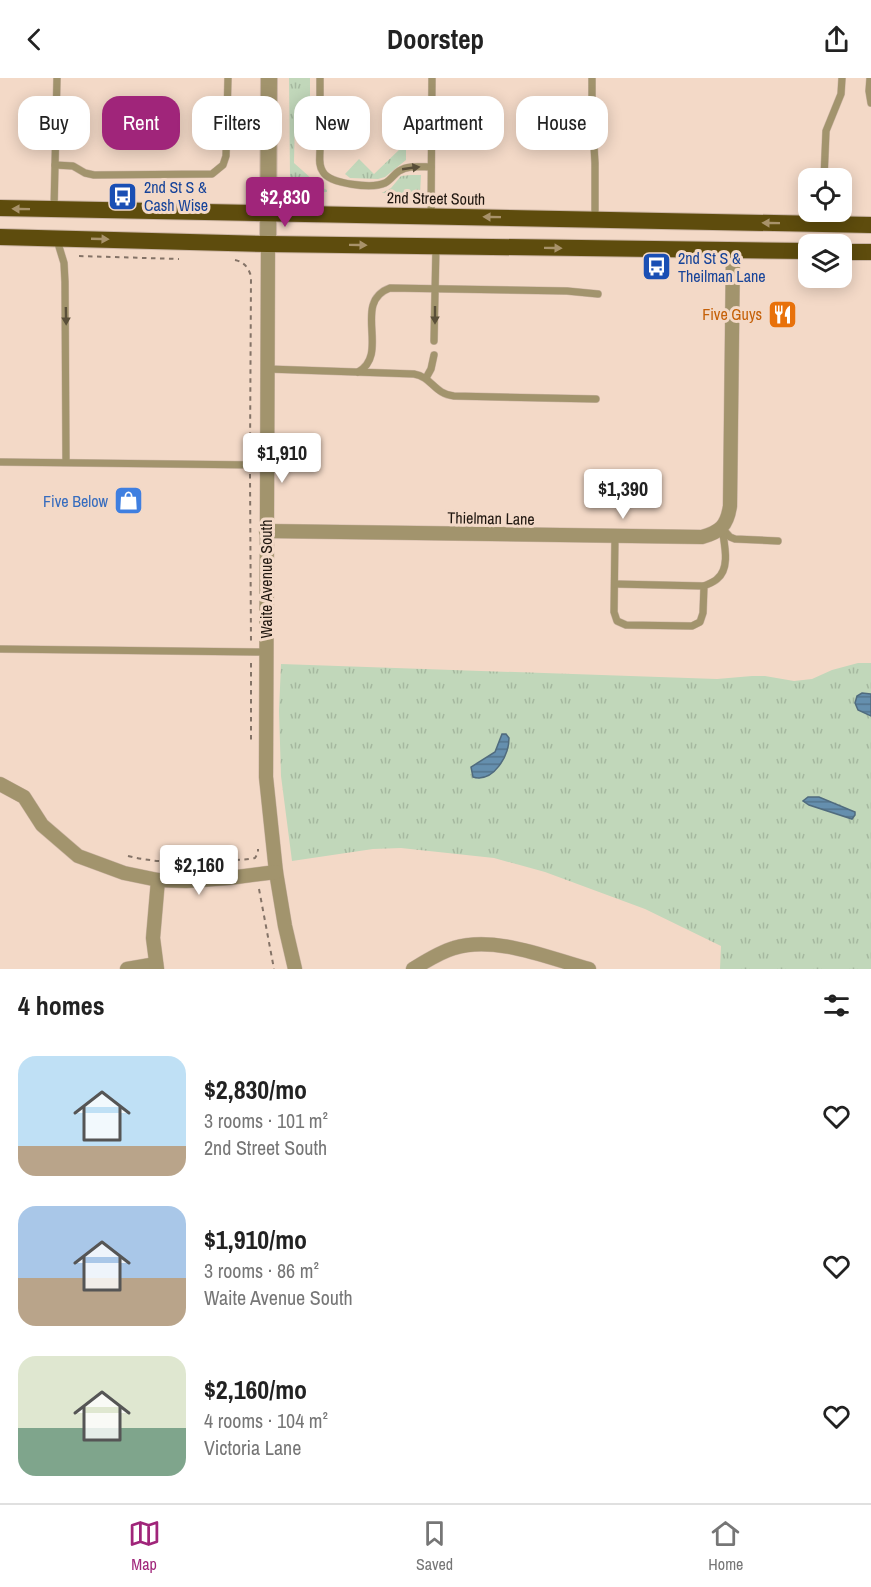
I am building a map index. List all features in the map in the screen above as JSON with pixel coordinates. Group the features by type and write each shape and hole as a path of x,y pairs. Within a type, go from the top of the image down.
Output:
{"highway":[{"name":"2nd Street South","path":"0,208 595,220 798,218"},
{"name":"2nd Street South","path":"851,222 871,225"},
{"path":"0,237 268,244 798,251"},
{"path":"852,252 871,252"}],"street":[{"name":"Waite Avenue South","path":"269,78 266,777 276,872 295,969"},
{"path":"722,528 728,518 730,506 733,250"},
{"name":"Thielman Lane","path":"266,531 702,537 714,534 722,528"},
{"path":"0,784 24,797 42,825 78,856 123,873 159,880 186,881 276,872"},
{"path":"127,969 157,967 153,938 159,880"},
{"path":"413,969 452,948 474,943 495,944 589,969"}],"lane":[{"path":"54,209 57,78"},
{"path":"55,165 73,166 94,175 212,174 223,165 226,156 228,78"},
{"path":"320,78 320,96"},
{"path":"431,216 432,78"},
{"path":"592,78 595,220"},
{"path":"824,168 826,131 841,94 842,78"},
{"path":"870,78 871,103"},
{"path":"320,150 321,170 324,175 338,182 383,184 401,170 431,167"},
{"path":"56,238 62,255 65,293 66,462"},
{"path":"435,341 436,246"},
{"path":"356,373 370,361 372,354 374,300 390,288 567,291 598,294"},
{"path":"426,378 434,356"},
{"path":"267,369 422,375 441,393 447,395 596,399"},
{"path":"0,462 266,465"},
{"path":"722,528 735,539 778,540"},
{"path":"615,585 704,586 717,579 724,570 726,555 722,528"},
{"path":"615,536 614,612 617,621 626,625 693,626 700,622 703,613 704,586"},
{"path":"0,649 265,652"}],"path":[{"path":"62,255 180,259"},
{"path":"232,259 242,262 251,276 251,746"},
{"path":"258,849 255,858 257,875 274,969"},
{"path":"128,856 185,863 255,858"}],"green space":[{"path":"289,78 310,78 310,96 294,96 294,163 327,192 304,192 292,184 290,178"},
{"path":"399,150 406,150 406,160 385,177 350,178 345,174 359,159 374,174"},
{"path":"421,175 420,194 382,193 391,188 401,176"},
{"path":"858,663 871,663 871,969 720,969 721,946 645,909 545,872 494,858 401,848 373,849 292,861 281,776 279,711 281,664 717,679 765,676 794,681 812,679 832,670"}],"water":[{"path":"862,693 871,694 871,716 858,710 855,703 857,696"},
{"path":"502,734 506,734 509,738 506,752 499,766 487,776 473,777 471,767 495,752"},
{"path":"808,797 819,797 855,812 855,815 852,819 809,805 803,801"}],"place":[{"name":"2nd St S & Cash Wise","path":"123,196"},
{"name":"2nd St S & Theilman Lane","path":"657,267"},
{"name":"Five Guys","path":"783,314"},
{"name":"Five Below","path":"129,501"}]}
